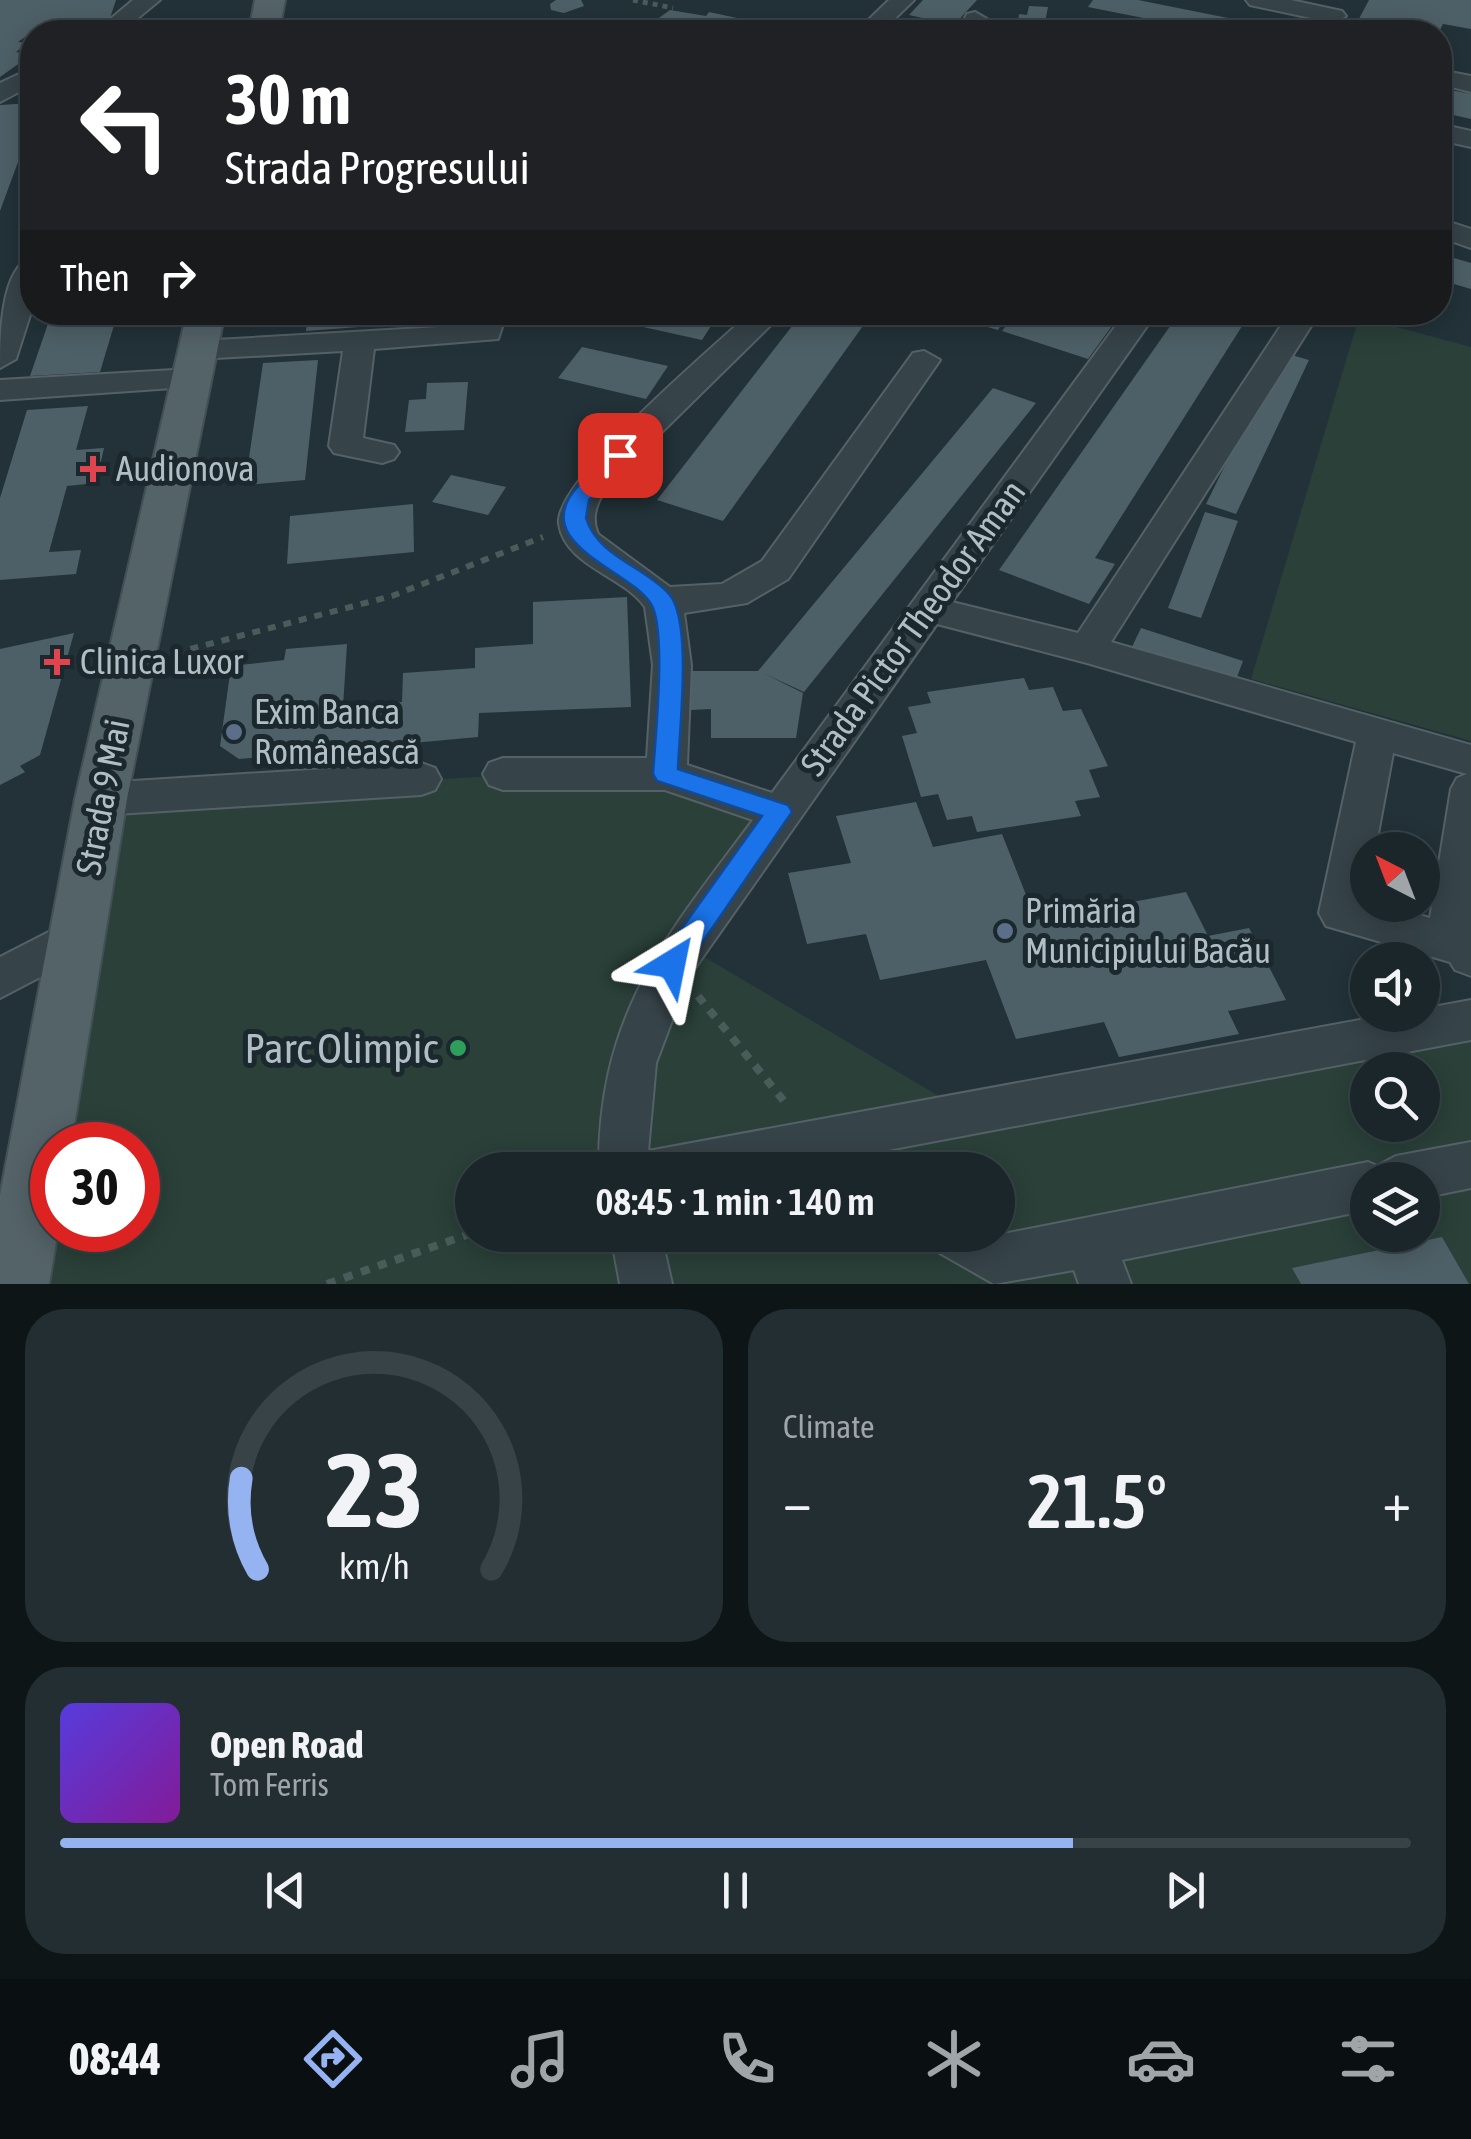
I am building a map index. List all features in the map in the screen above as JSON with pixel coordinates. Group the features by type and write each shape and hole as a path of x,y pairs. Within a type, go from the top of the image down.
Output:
{"main road":[{"name":"Strada 9 Mai","path":"16,1284 101,799 198,347"}],"street":[{"path":"125,20 148,0"},
{"path":"881,20 902,0"},
{"path":"1258,0 1334,16"},
{"path":"0,359 20,302"},
{"path":"0,390 198,347 487,333 489,325"},
{"path":"755,325 595,478 579,498 576,522 594,549 662,600 724,600 744,592 775,570 924,360"},
{"name":"Strada Pictor Theodor Aman","path":"623,1152 622,1118 629,1061 672,964 1133,325"},
{"path":"1088,649 1297,325"},
{"path":"360,341 346,446 382,452"},
{"path":"662,600 670,636 666,774"},
{"path":"927,609 1088,649 1471,760"},
{"path":"1377,734 1340,913 1468,952"},
{"path":"503,774 666,774 779,812"},
{"path":"101,799 421,778"},
{"path":"1468,952 1451,921 1471,789"},
{"path":"0,979 78,936"},
{"path":"762,1152 1471,1020"},
{"path":"807,1144 820,1152"},
{"path":"1440,1171 1471,1165"},
{"path":"985,1252 998,1260 1097,1263 1350,1191"},
{"path":"639,1252 646,1284"}],"path":[{"path":"633,0 673,8"},
{"path":"129,668 252,628 370,603 486,564 576,522"},
{"path":"672,964 799,1120 807,1144"},
{"path":"326,1284 455,1240"}],"green space":[{"path":"1357,325 1389,325 1471,347 1471,741 1251,679"},
{"name":"Parc Olimpic","path":"563,772 666,774 779,812 686,946 969,1114 1471,1026 1471,1284 16,1284 30,1204 30,1252 160,1252 160,1122 44,1122 101,799"}],"building":[{"path":"0,0 116,0 109,20 20,20 20,49 16,52 20,53 20,63 0,77"},
{"path":"556,0 581,0 584,6 564,13 551,10 550,4"},
{"path":"923,0 977,0 959,20 909,15"},
{"path":"1093,0 1138,0 1238,20 1154,20 1088,7"},
{"path":"1369,0 1471,0 1471,29 1452,26 1452,20 1358,20"},
{"path":"1029,6 1048,7 1045,20 1018,20 1019,14 1027,15"},
{"path":"670,10 706,16 709,12 746,20 656,20"},
{"path":"1452,90 1471,94 1471,119 1452,115"},
{"path":"20,104 20,157 0,211 0,105"},
{"path":"1452,257 1471,263 1471,289 1452,283"},
{"path":"48,325 114,325 100,372 30,376"},
{"path":"307,325 386,325 306,331"},
{"path":"425,325 469,325 425,329"},
{"path":"634,325 712,325 702,340"},
{"path":"793,325 864,325 723,521 657,500"},
{"path":"1007,325 1113,325 1088,359 1002,331"},
{"path":"1171,325 1243,325 1095,558 1115,564 1089,604 999,570"},
{"path":"582,347 668,366 646,399 558,378"},
{"path":"1281,352 1309,360 1236,514 1206,504"},
{"path":"318,360 305,480 245,485 263,363"},
{"path":"468,382 464,430 405,432 409,400 426,399 427,383"},
{"path":"993,388 1036,403 804,692 763,673 803,693 796,738 711,738 711,709 690,710 691,671 758,671"},
{"path":"88,406 76,450 104,448 96,483 67,486 49,552 81,550 76,574 0,580 0,498 27,410"},
{"path":"451,475 506,487 488,515 432,502"},
{"path":"413,504 414,552 287,564 290,516"},
{"path":"1205,512 1238,521 1201,618 1168,608"},
{"path":"627,597 631,707 479,713 478,737 239,759 220,746 231,666 284,660 286,649 347,644 343,707 402,702 403,673 475,668 475,648 533,644 533,602"},
{"path":"1141,628 1243,661 1234,685 1130,651"},
{"path":"74,633 40,755 20,766 25,772 0,785 0,649"},
{"path":"1024,678 1029,690 1053,687 1063,711 1081,709 1108,766 1089,770 1100,797 1075,801 1081,816 977,832 972,816 947,820 938,794 921,797 902,736 917,733 908,707 931,703 927,692"},
{"name":"Primăria Municipiului Bacău","path":"916,802 933,847 1002,834 1036,920 1186,892 1208,936 1249,928 1286,1000 1228,1011 1239,1034 1119,1057 1104,1022 1016,1039 986,960 880,980 866,934 807,944 788,873 851,863 836,816"},
{"path":"1440,1237 1469,1284 1301,1284 1292,1268 1369,1252 1440,1252"}],"place":[{"name":"Audionova","path":"93,469"},
{"name":"Clinica Luxor","path":"57,662"},
{"name":"Exim Banca Românească","path":"234,732"},
{"name":"Primăria Municipiului Bacău","path":"1005,931"},
{"name":"Parc Olimpic","path":"458,1048"}],"route":[{"path":"620,455 579,498 575,518 580,535 594,549 662,600 670,636 666,774 779,812 672,964"}]}
